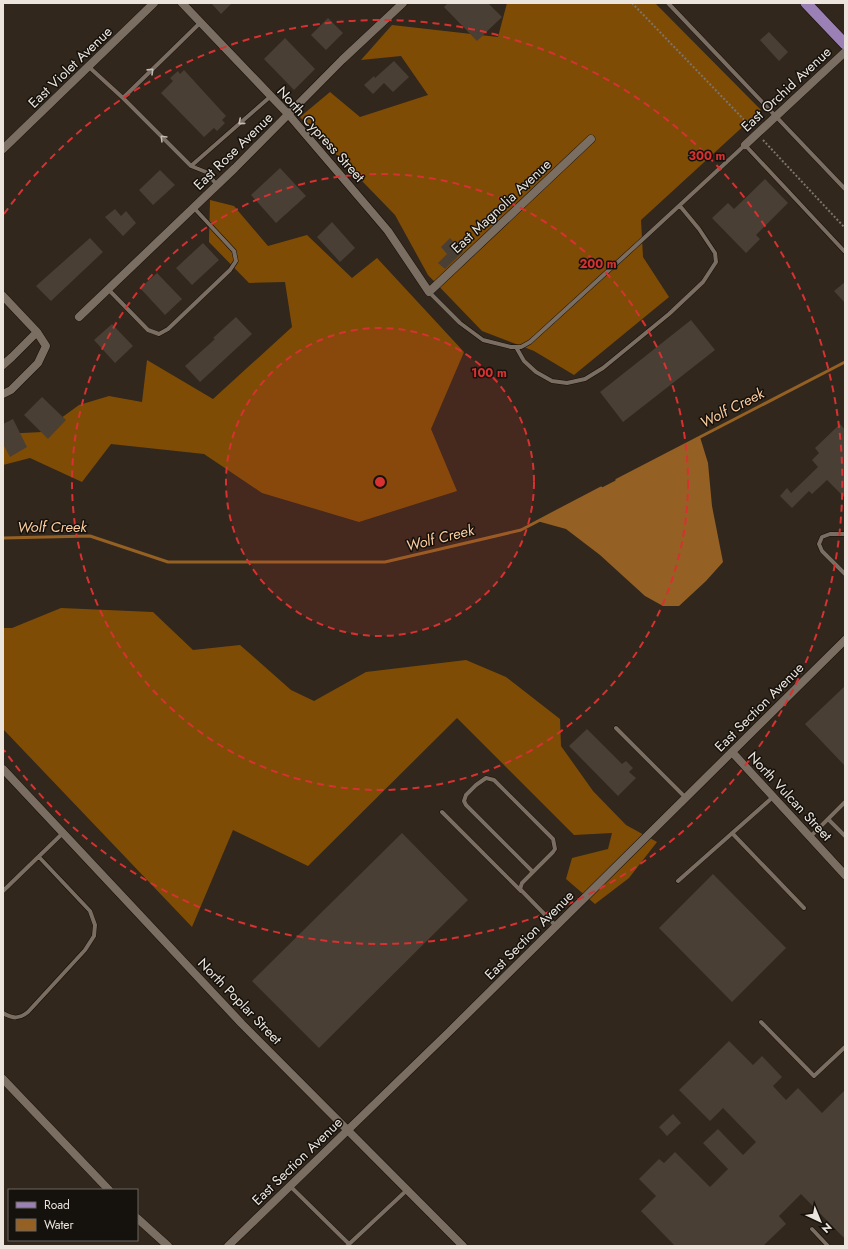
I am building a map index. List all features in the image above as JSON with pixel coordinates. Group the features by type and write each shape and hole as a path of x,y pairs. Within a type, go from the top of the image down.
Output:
{"main road":[{"path":"806,3 845,44"}],"street":[{"name":"East Violet Avenue","path":"3,149 154,3"},
{"name":"North Cypress Street","path":"182,3 202,22 289,115 388,231 429,292"},
{"name":"East Rose Avenue","path":"79,317 194,208 289,115 342,60 403,3"},
{"name":"East Orchid Avenue","path":"745,145 845,52"},
{"name":"East Magnolia Avenue","path":"429,292 591,139"},
{"path":"3,296 37,332 46,346 38,363 11,390 3,394"},
{"path":"3,365 37,332"},
{"name":"East Section Avenue","path":"228,1246 557,926 845,640"},
{"name":"North Vulcan Street","path":"732,752 845,875"},
{"name":"North Poplar Street","path":"3,769 242,1024 463,1246"},
{"path":"3,1079 108,1189"},
{"path":"138,1219 168,1246"}],"lane":[{"path":"668,3 845,189"},
{"path":"123,98 202,22"},
{"path":"89,67 123,98 191,166 206,172 217,185"},
{"path":"191,166 271,96"},
{"path":"429,292 460,323 483,340 511,347 521,347 530,342 745,145 845,252"},
{"path":"516,347 524,362 536,372 552,381 567,383 585,379 603,368 669,314 703,282 716,262 715,253 699,229 680,206"},
{"path":"108,288 148,330 159,334 168,329 225,276 236,262 234,251 194,208"},
{"path":"845,534 830,534 822,537 819,544 822,551 845,574"},
{"path":"616,728 687,798"},
{"path":"521,891 520,886 533,872 555,848 553,839 494,780 486,778 466,795 464,801 466,805 533,872"},
{"path":"678,881 773,797"},
{"path":"810,837 845,802"},
{"path":"442,812 557,926"},
{"path":"828,819 845,836"},
{"path":"3,891 64,833"},
{"path":"732,833 804,908"},
{"path":"3,1013 14,1018 21,1017 28,1012 71,967 94,936 95,925 90,911 39,857"},
{"path":"760,1022 814,1076 845,1047"},
{"path":"290,1186 348,1245 407,1190"},
{"path":"812,1230 828,1246"}],"path":[{"path":"632,3 757,133 845,228"}],"shaded area":[{"path":"507,3 655,3 761,110 641,220 643,257 669,297 574,375 534,351 482,331 428,275 395,215 300,117 330,92 360,117 428,95 401,56 361,60 392,25 498,37"},
{"path":"210,200 234,206 268,246 307,235 352,278 377,258 464,352 431,429 457,491 359,522 262,493 204,454 111,444 82,482 30,458 3,465 3,434 42,432 79,405 109,396 142,402 147,360 213,399 292,327 285,282 249,283 209,242"},
{"path":"61,608 153,612 193,650 240,645 291,690 314,701 366,672 466,660 506,677 560,719 561,746 593,791 626,825 657,842 629,878 595,904 566,879 572,858 608,849 612,833 574,835 457,718 308,866 233,830 192,927 3,729 3,628 12,628"}],"water":[{"path":"700,437 708,463 712,506 723,562 706,581 679,606 663,606 645,596 600,555 566,529 537,521"}],"building":[{"path":"211,3 232,3 221,14"},
{"path":"448,3 488,3 502,17 477,41 444,7"},
{"path":"328,18 343,33 326,50 311,35"},
{"path":"769,32 788,52 779,61 760,40"},
{"path":"285,38 315,69 294,90 264,59"},
{"path":"394,61 409,77 393,92 384,83 373,94 364,85 374,76 375,78"},
{"path":"184,70 226,116 222,120 225,123 217,131 214,128 204,137 161,93 173,81 170,78 178,71 180,74"},
{"path":"280,168 306,196 276,223 251,195"},
{"path":"160,170 175,185 153,205 139,190"},
{"path":"765,179 788,203 756,235 760,239 746,253 712,218 728,203 734,209"},
{"path":"115,209 121,216 126,211 136,223 123,236 105,217"},
{"path":"332,222 355,248 340,262 317,237"},
{"path":"90,238 103,252 51,301 36,286"},
{"path":"450,238 463,252 445,269 438,263 447,254 441,247"},
{"path":"203,243 219,260 192,285 176,268"},
{"path":"157,273 182,299 165,315 140,288"},
{"path":"845,282 845,303 834,291"},
{"path":"236,317 252,334 200,382 185,366 215,339 213,338"},
{"path":"691,320 715,350 623,422 600,392"},
{"path":"112,324 133,346 115,363 94,340"},
{"path":"42,397 66,420 48,439 24,415"},
{"path":"13,419 27,447 10,457 3,444 3,424"},
{"path":"840,424 845,430 845,498 827,480 812,494 809,491 792,508 780,496 787,488 791,493 818,467 812,460 819,453 815,448"},
{"path":"845,686 845,766 805,724"},
{"path":"587,729 622,764 626,761 633,768 629,772 636,778 618,796 569,746"},
{"path":"402,833 468,900 319,1048 252,981"},
{"path":"713,874 786,948 732,1002 659,928"},
{"path":"729,1041 753,1065 762,1056 782,1077 773,1086 786,1100 798,1088 822,1113 845,1090 845,1239 801,1194 779,1216 786,1224 763,1246 675,1246 641,1211 656,1196 639,1179 659,1159 664,1163 675,1152 710,1187 728,1169 703,1143 718,1129 743,1155 756,1142 723,1108 710,1121 679,1090"},
{"path":"673,1114 681,1123 667,1136 659,1127"}],"waterway":[{"name":"Wolf Creek","path":"617,480 845,362"},
{"name":"Wolf Creek","path":"3,538 90,536 168,562 385,562 521,530 601,488"}]}
